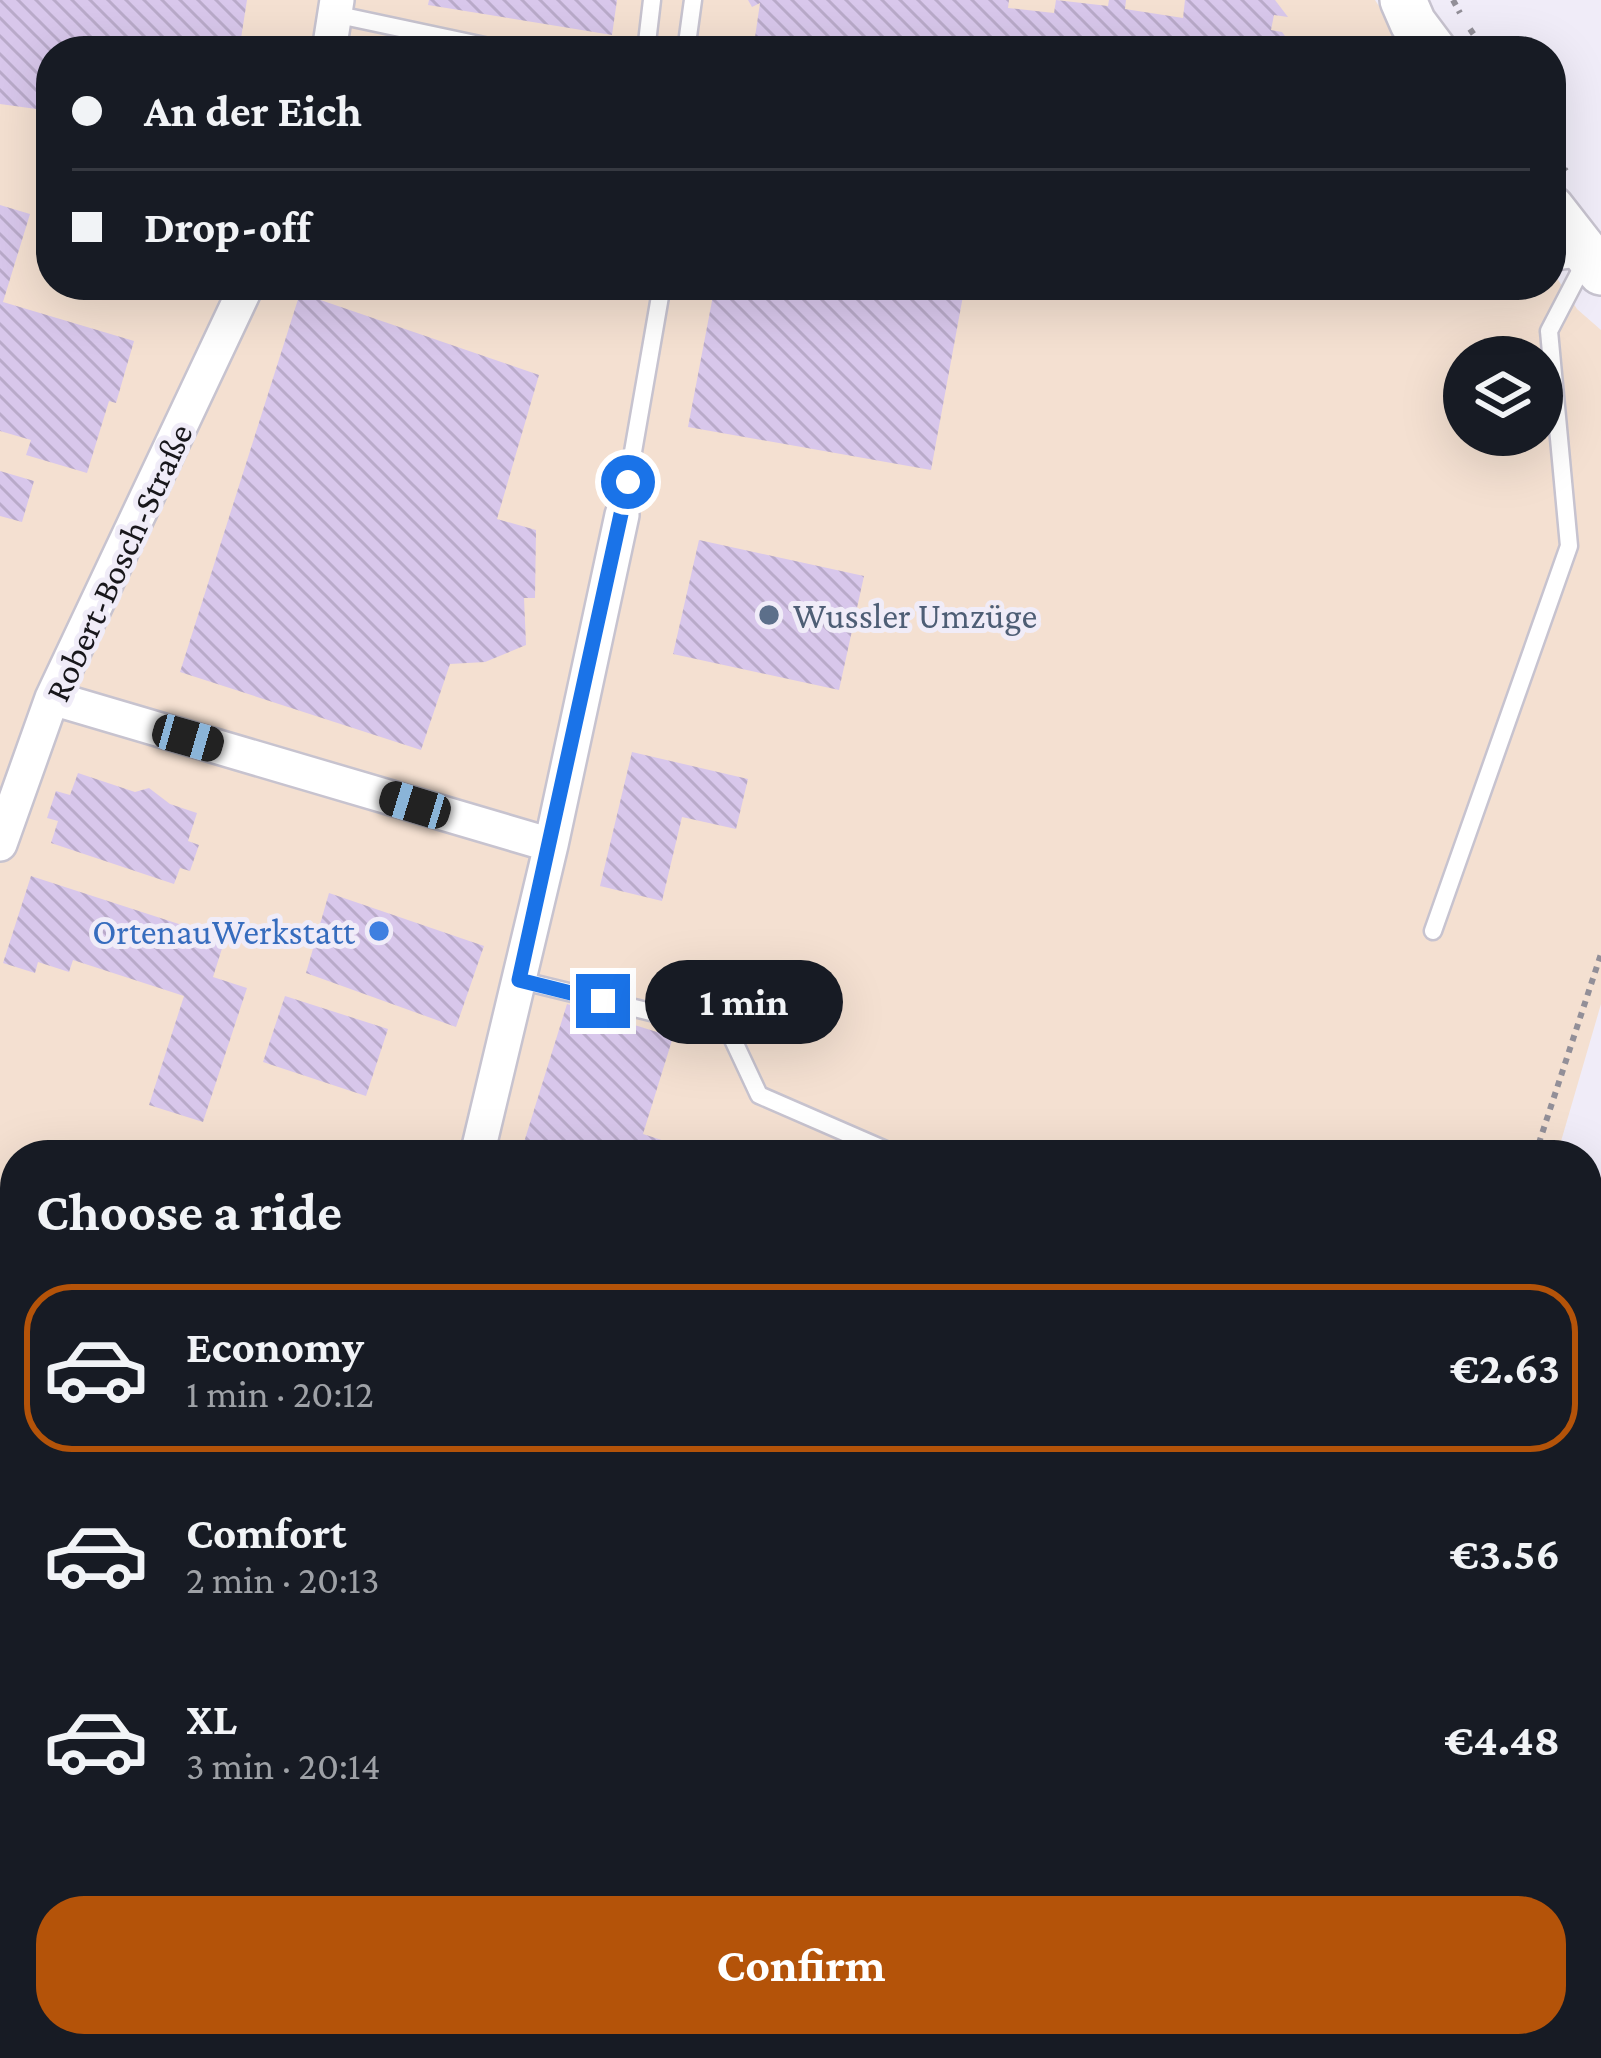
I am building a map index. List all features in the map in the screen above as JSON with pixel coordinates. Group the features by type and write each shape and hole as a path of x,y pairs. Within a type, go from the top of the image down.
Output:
{"street":[{"path":"1403,0 1423,36"},
{"path":"1566,237 1580,264"},
{"name":"Robert-Bosch-Straße","path":"0,844 52,698 240,300"},
{"path":"481,1140 622,515"},
{"path":"52,698 551,845"}],"lane":[{"path":"648,36 652,0"},
{"path":"688,36 693,0"},
{"path":"336,7 449,36"},
{"path":"1566,294 1580,264"},
{"path":"622,515 659,300"},
{"path":"1433,931 1569,545 1549,331 1563,300"},
{"path":"519,980 729,1031 759,1095 862,1140"}],"path":[{"path":"1540,1140 1597,980 1601,954"}],"shaded area":[{"path":"0,0 1375,0 1398,36 36,36 36,300 1566,300 1566,292 1601,330 1601,1004 1561,1140 0,1140"}],"building":[{"path":"0,0 247,0 241,36 36,36 36,109 0,104"},
{"path":"429,0 617,0 612,35 428,5"},
{"path":"748,0 1009,0 1008,8 1054,13 1056,0 1108,6 1109,0 1126,0 1125,9 1183,18 1185,0 1275,0 1288,17 1274,15 1271,30 1285,36 755,36 760,3 752,7"},
{"path":"0,205 30,214 3,302 134,341 116,403 109,401 87,473 26,455 31,440 0,431"},
{"path":"298,300 320,300 539,375 497,519 536,530 535,598 524,598 526,645 485,662 450,664 421,750 180,672"},
{"path":"712,300 962,300 931,470 688,427"},
{"path":"0,471 34,481 22,522 0,516"},
{"name":"Wussler Umzüge","path":"699,540 864,576 839,690 673,654"},
{"path":"632,752 748,779 736,829 682,817 662,901 600,886"},
{"path":"78,773 135,792 149,788 170,804 197,813 188,841 199,845 190,871 180,868 174,884 51,843 58,821 47,818 56,791 70,795"},
{"path":"31,876 225,939 213,977 247,988 203,1122 149,1105 184,996 73,960 69,972 38,962 35,973 3,963"},
{"path":"329,893 484,946 456,1027 306,973"},
{"path":"285,996 388,1029 366,1096 263,1062"},
{"path":"567,1004 673,1037 643,1134 662,1140 525,1140"}],"place":[{"name":"Wussler Umzüge","path":"769,615"},
{"name":"OrtenauWerkstatt","path":"379,931"}],"route":[{"path":"603,1001 519,980 628,482"}]}
